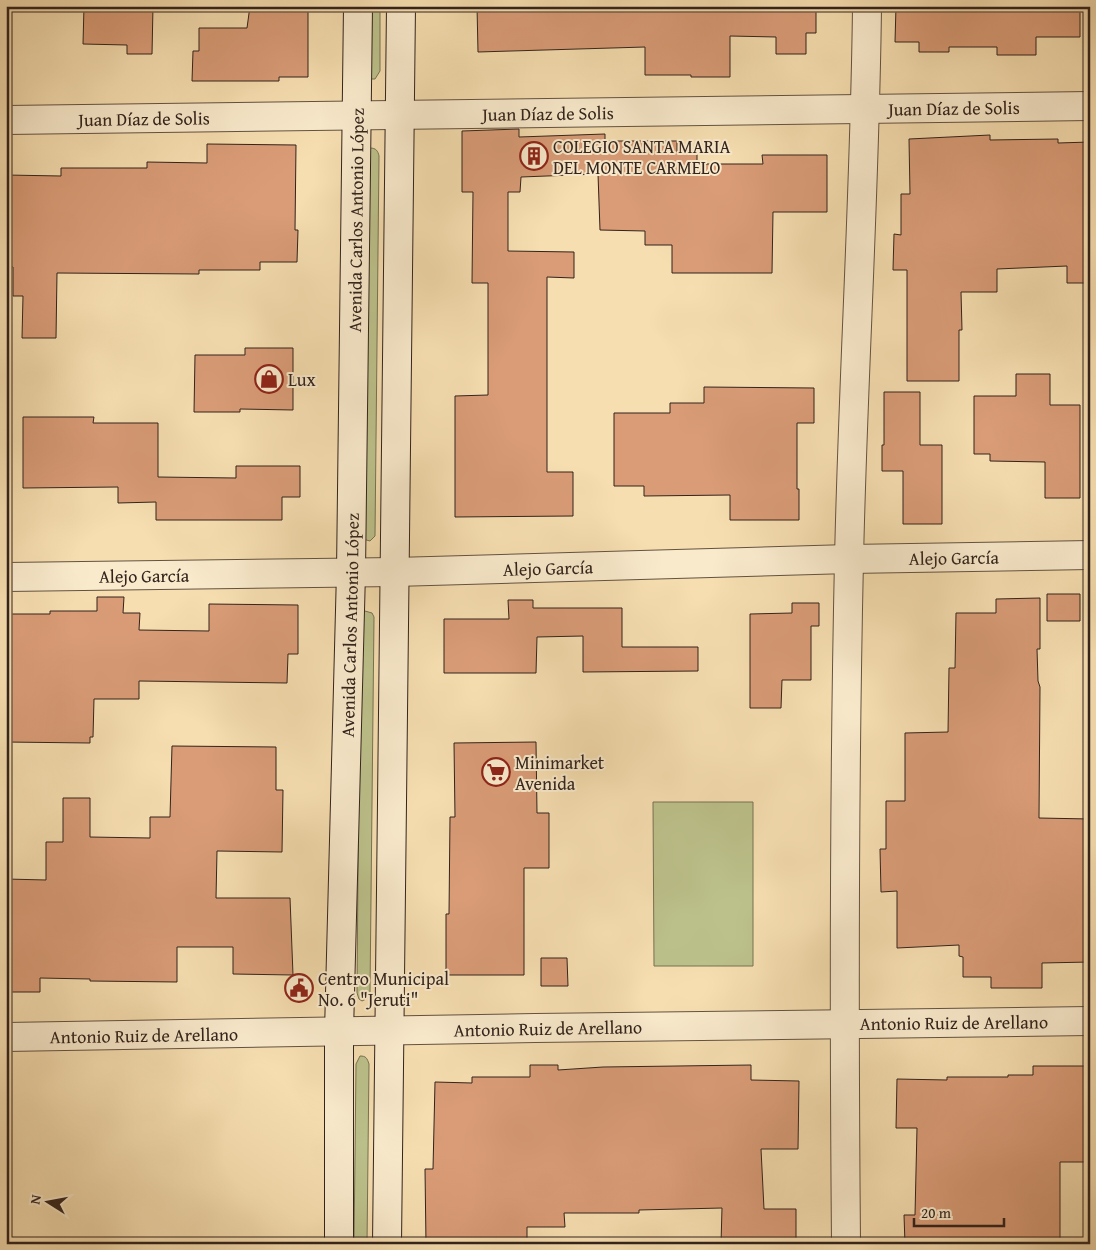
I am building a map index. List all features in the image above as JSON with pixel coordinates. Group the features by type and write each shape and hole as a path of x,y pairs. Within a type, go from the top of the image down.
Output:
{"street":[{"name":"Avenida Carlos Antonio López","path":"339,1244 340,1032 351,572 358,6"},
{"path":"387,1244 401,6"},
{"path":"846,1244 844,1023 849,558 866,110 867,6"},
{"name":"Juan Díaz de Solis","path":"6,120 1090,106"},
{"name":"Alejo García","path":"6,577 395,572 849,558 1090,555"},
{"name":"Antonio Ruiz de Arellano","path":"6,1037 844,1023 1090,1021"}],"green space":[{"path":"367,6 380,6 380,71 375,79 371,79 368,76"},
{"path":"370,148 376,150 379,156 375,536 370,541 363,539 367,151"},
{"path":"365,611 372,613 374,617 370,992 368,998 362,1001 357,993 360,618"},
{"path":"653,802 753,802 753,966 654,966"},
{"path":"360,1056 364,1056 369,1064 367,1244 354,1244 356,1064"}],"building":[{"path":"84,6 153,6 152,54 127,54 127,45 83,44"},
{"path":"250,6 308,6 308,77 279,77 279,81 192,81 193,51 199,51 199,28 247,28"},
{"path":"477,6 816,6 816,33 806,33 806,54 776,54 776,37 730,36 730,77 645,75 645,47 478,52"},
{"path":"896,6 1080,6 1080,37 1036,37 1036,55 997,55 997,47 949,47 949,52 919,52 919,42 895,42"},
{"path":"519,129 519,137 605,134 605,141 677,141 677,152 697,152 697,164 763,164 762,155 827,155 827,212 773,212 772,273 672,273 672,245 645,245 645,231 600,230 598,174 521,177 520,192 508,192 508,251 574,252 574,278 547,277 547,472 573,472 573,516 455,517 455,396 488,395 488,283 472,283 473,192 462,192 462,131"},
{"path":"990,135 990,140 1058,139 1058,143 1090,142 1090,283 1067,283 1067,266 997,269 997,292 961,292 962,330 959,330 959,381 907,381 907,270 893,270 894,234 901,235 901,194 910,194 909,139"},
{"path":"207,144 296,145 295,230 298,230 297,262 260,262 260,270 199,270 199,274 57,273 56,338 22,338 23,296 13,296 13,267 6,267 6,175 61,176 61,168 147,168 147,162 207,163"},
{"path":"245,348 293,348 293,410 240,409 240,412 194,412 195,355 245,355"},
{"path":"1016,374 1050,374 1050,405 1080,405 1080,498 1045,498 1045,462 990,461 990,454 974,454 974,396 1016,396"},
{"path":"704,387 814,388 814,423 797,423 799,520 730,520 730,495 644,496 644,486 614,486 614,413 670,413 670,403 704,403"},
{"path":"884,392 920,392 920,445 942,445 942,524 903,524 903,471 882,471"},
{"path":"23,417 94,417 93,423 158,423 158,477 236,478 236,466 300,466 300,497 282,497 282,520 156,520 156,502 118,503 118,487 23,488"},
{"path":"1047,594 1080,594 1080,621 1047,621"},
{"path":"97,597 124,597 123,613 140,613 139,630 209,631 209,604 298,605 298,654 288,654 287,683 139,681 139,699 94,699 93,737 90,737 90,743 6,742 6,665 9,665 10,614 50,614 50,611 97,611"},
{"path":"1040,598 1040,649 1037,649 1038,681 1040,687 1039,818 1090,819 1090,962 1042,963 1042,988 991,988 991,977 963,977 963,957 959,956 959,945 897,948 897,891 881,892 880,849 886,849 886,801 905,801 905,733 948,732 949,668 955,668 956,613 996,613 996,599"},
{"path":"508,600 533,600 533,608 622,608 622,647 698,647 698,671 583,672 583,636 537,637 536,673 444,673 444,619 509,619"},
{"path":"792,603 819,603 819,626 811,626 811,680 782,680 781,708 750,708 750,614 792,613"},
{"path":"536,742 537,813 549,813 549,868 524,868 524,975 446,975 446,914 449,914 450,817 455,817 454,743"},
{"path":"172,746 276,747 276,790 283,790 282,852 217,851 216,898 290,898 293,975 233,974 233,947 177,947 177,982 90,981 90,979 40,978 40,992 6,992 6,879 46,880 46,842 63,842 63,798 90,798 90,837 150,838 150,817 170,817"},
{"path":"541,958 567,958 568,986 541,986"},
{"path":"530,1065 558,1065 558,1070 603,1067 751,1065 751,1080 799,1081 798,1149 761,1149 764,1209 796,1209 796,1244 721,1244 722,1208 639,1210 639,1213 564,1213 565,1227 527,1227 527,1244 426,1244 425,1169 433,1169 435,1082 472,1083 472,1077 530,1077"},
{"path":"1033,1066 1087,1066 1087,1081 1090,1081 1090,1162 1060,1162 1060,1244 905,1244 904,1215 915,1215 917,1128 896,1128 897,1079 947,1080 947,1077 1033,1075"}],"place":[{"name":"COLEGIO SANTA MARIA DEL MONTE CARMELO","path":"534,156"},
{"name":"Lux","path":"269,379"},
{"name":"Minimarket Avenida","path":"496,772"},
{"name":"Centro Municipal No. 6 \"Jeruti\"","path":"299,988"}]}
